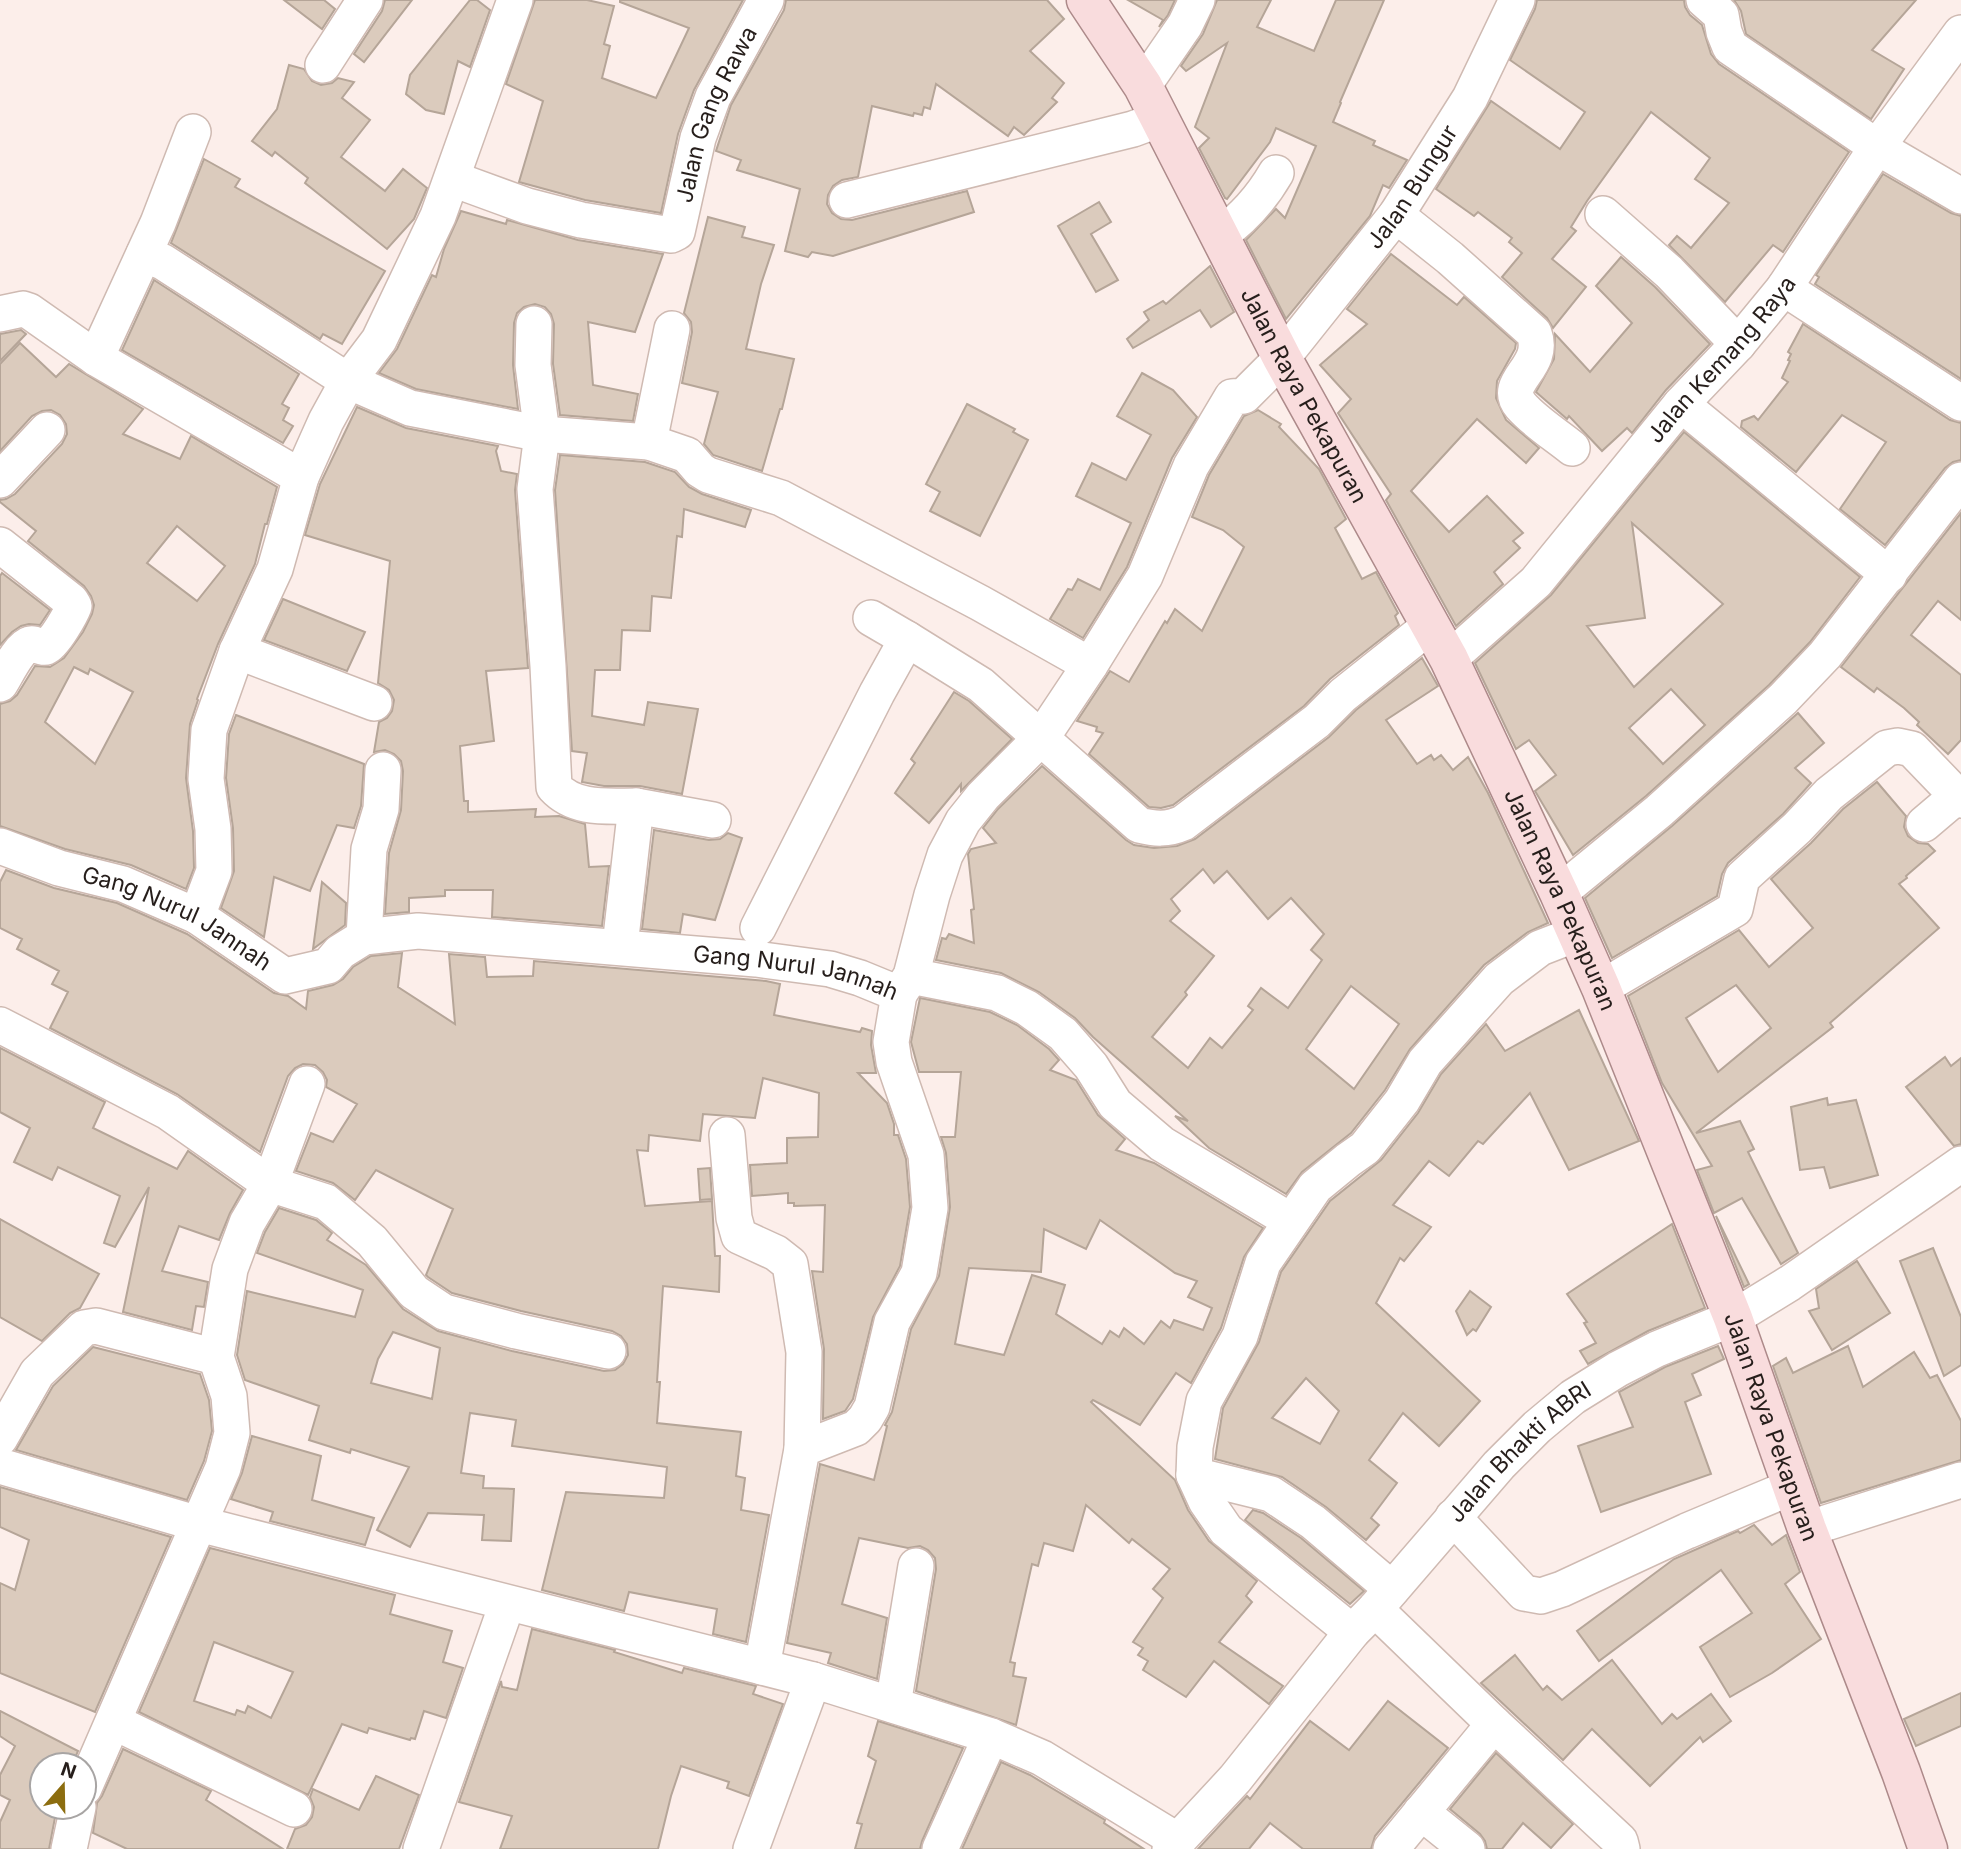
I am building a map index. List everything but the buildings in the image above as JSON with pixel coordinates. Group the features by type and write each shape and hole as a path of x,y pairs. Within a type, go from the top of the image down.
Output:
{"main road":[{"name":"Jalan Raya Pekapuran","path":"1086,0 1143,86 1282,358 1450,659 1559,893 1601,988 1733,1318 1807,1530 1928,1849"}],"street":[{"path":"323,65 365,0"},
{"path":"197,916 214,871 213,829 206,779 209,730 237,651 275,569 301,477 326,421 348,381 379,340 438,216 515,0"},
{"name":"Jalan Gang Rawa","path":"453,179 527,206 581,220 661,235 677,232 698,138 713,97 766,0"},
{"path":"1143,86 1185,25 1197,0"},
{"name":"Jalan Bungur","path":"1090,665 1145,576 1191,466 1232,397 1244,396 1282,358 1396,215 1470,98 1517,0"},
{"path":"1704,0 1721,15 1730,47 1877,147 1961,196"},
{"name":"Jalan Kemang Raya","path":"1450,659 1536,582 1681,404 1738,344 1784,288 1877,147 1961,33"},
{"path":"847,200 1160,120"},
{"path":"96,358 144,254 193,132"},
{"path":"1220,236 1239,222 1261,199 1276,173"},
{"path":"1603,214 1669,272 1738,344"},
{"path":"1396,215 1450,258 1534,333 1538,343 1537,353 1516,386 1514,395 1521,406 1572,448"},
{"path":"144,254 163,262 348,381 410,408 542,434 649,442 687,455 708,475 780,498 980,603 1090,665 1042,737 963,821 945,855 905,985 997,993 1027,1008 1063,1034 1091,1066 1115,1104 1162,1144 1291,1221"},
{"path":"1784,288 1961,403"},
{"path":"0,314 23,309 29,311 96,358 301,477"},
{"path":"534,324 533,365 542,434 535,489 554,787 572,801 589,806 636,806 713,820"},
{"path":"649,442 672,329"},
{"path":"1681,404 1888,575"},
{"path":"0,480 47,430"},
{"path":"1559,893 1659,811 1783,699 1825,655 1961,480"},
{"path":"0,545 74,606 60,631 47,646 44,648 27,645 16,657 0,684"},
{"path":"872,618 981,685 1139,825 1156,829 1171,828 1182,823 1317,721 1343,695 1431,625"},
{"path":"758,929 877,693 908,639"},
{"path":"237,651 374,703"},
{"path":"1601,988 1735,909 1742,878 1797,828 1829,794 1887,748 1898,746 1912,749 1959,798 1924,824"},
{"path":"364,937 369,849 381,809 383,770"},
{"path":"620,946 636,806"},
{"name":"Gang Nurul Jannah","path":"0,846 59,868 123,884 197,916 285,976 328,966 340,952 364,937 418,931 756,959 831,969 860,978 905,985 891,1042 894,1062 926,1155 930,1208 919,1273 892,1322 872,1407 865,1419 856,1428 802,1449"},
{"path":"1373,1610 1226,1530 1206,1502 1194,1475 1195,1447 1204,1401 1240,1336 1263,1263 1315,1187 1365,1148 1402,1101 1424,1062 1499,979 1540,948 1576,934"},
{"path":"0,1025 168,1112 270,1184 326,1202 372,1241 414,1292 444,1312 516,1331 608,1350"},
{"path":"98,1757 223,1468 232,1433 229,1396 216,1357 230,1269 247,1223 270,1184 307,1084"},
{"path":"727,1135 734,1218 739,1236 776,1253 790,1264 804,1352 802,1449 762,1667"},
{"name":"Jalan Bhakti ABRI","path":"1174,1845 1235,1779 1453,1517 1537,1427 1573,1397 1618,1369 1657,1349 1733,1318 1790,1283 1961,1164"},
{"path":"0,1438 37,1373 84,1328 96,1326 216,1357"},
{"path":"0,1466 200,1524 813,1680 991,1736 1042,1758 1174,1845"},
{"path":"1194,1475 1271,1494 1313,1522 1373,1610 1620,1841 1622,1849"},
{"path":"1807,1530 1961,1480"},
{"path":"1453,1517 1524,1593 1541,1596 1792,1487"},
{"path":"893,1705 916,1566"},
{"path":"431,1846 507,1604"},
{"path":"751,1849 813,1680"},
{"path":"114,1722 293,1809"},
{"path":"1391,1849 1494,1724"},
{"path":"940,1849 991,1736"},
{"path":"1421,1812 1467,1849"},
{"path":"69,1849 75,1821"}]}
